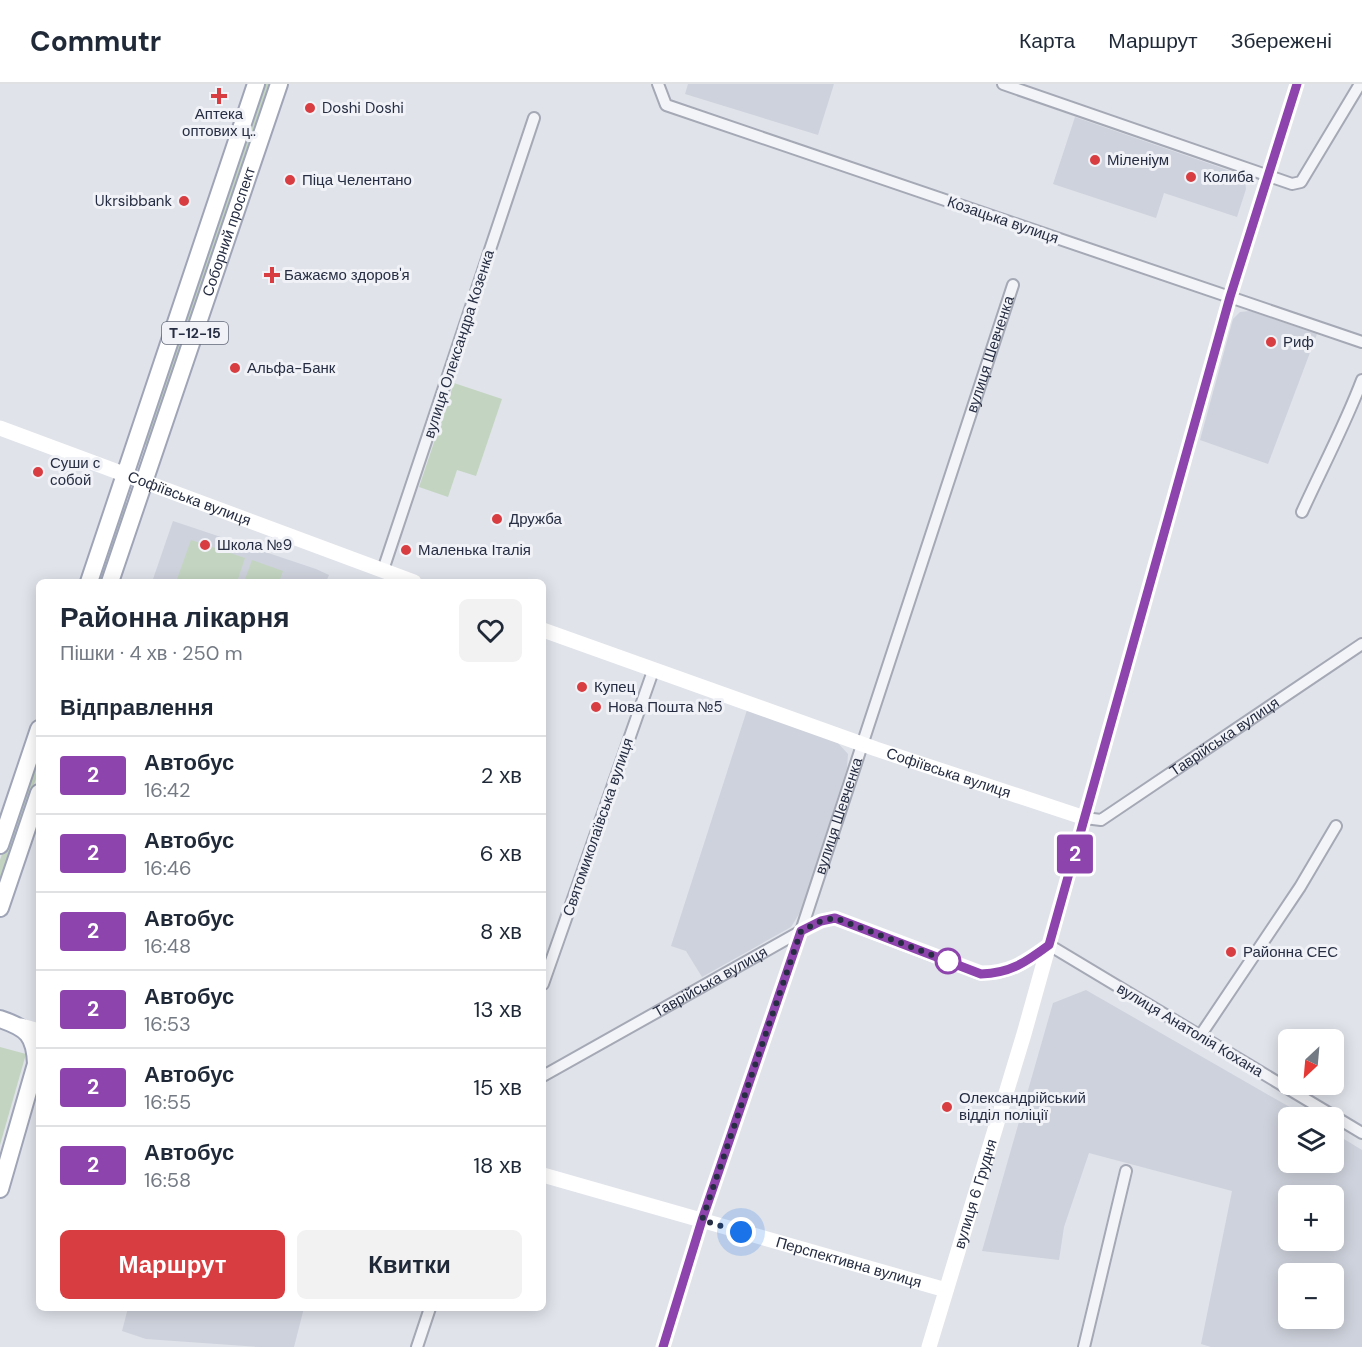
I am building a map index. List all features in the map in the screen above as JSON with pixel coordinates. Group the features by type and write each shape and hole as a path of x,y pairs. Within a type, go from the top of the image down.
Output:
{"main road":[{"name":"Соборний проспект","path":"89,579 256,84"},
{"name":"Соборний проспект","path":"111,579 279,84"},
{"path":"0,845 36,738"},
{"path":"0,908 36,802"},
{"path":"0,1019 21,1026 36,1046 36,1064 0,1189"}],"street":[{"name":"Козацька вулиця","path":"658,84 666,105 1362,342"},
{"path":"1003,84 1292,184 1301,182 1360,84"},
{"name":"вулиця 6 Грудня","path":"929,1347 1024,1034 1230,297 1297,84"},
{"name":"вулиця Олександра Козенка","path":"383,570 534,118"},
{"name":"вулиця Шевченка","path":"663,1347 702,1220 801,931 1013,285"},
{"path":"1302,512 1338,432 1350,412 1362,381"},
{"name":"Софіївська вулиця","path":"0,428 406,579"},
{"name":"Софіївська вулиця","path":"546,631 862,744 1085,818"},
{"name":"Таврійська вулиця","path":"1085,818 1101,820 1362,644"},
{"name":"Святомиколаївська вулиця","path":"546,975 653,671"},
{"path":"1200,1036 1300,887 1336,826"},
{"name":"Таврійська вулиця","path":"546,1074 821,921 835,918 981,974 999,973 1022,965 1049,945"},
{"name":"вулиця Анатолія Кохана","path":"1049,945 1362,1133"},
{"path":"21,1026 36,1030"},
{"path":"1084,1347 1126,1171"},
{"name":"Перспективна вулиця","path":"546,1176 946,1290"},
{"path":"417,1347 429,1311"}],"shaded area":[{"path":"688,84 834,84 818,135 685,94"},
{"path":"1075,117 1242,175 1246,189 1237,217 1164,193 1156,218 1053,184"},
{"path":"1250,311 1317,334 1268,464 1200,440 1233,319 1240,312"},
{"name":"Школа №9","path":"173,521 329,575 327,579 153,579"},
{"path":"747,710 837,742 848,754 847,768 801,911 791,927 702,977 686,951 671,946"},
{"path":"1086,990 1290,1107 1278,1107 1278,1173 1344,1173 1344,1139 1362,1150 1362,1347 1211,1347 1201,1344 1232,1191 1089,1153 1064,1227 1059,1260 982,1251 1053,1003"},
{"path":"127,1311 303,1311 294,1347 259,1347 146,1339 122,1331"}],"green space":[{"path":"262,84 275,84 148,446 142,441"},
{"path":"454,383 502,399 476,476 457,470 448,497 419,487"},
{"path":"122,502 127,504 129,508 105,579 94,579"},
{"path":"191,540 245,558 238,579 177,579"},
{"path":"252,560 283,571 280,579 245,579"},
{"path":"36,752 36,779 0,884 0,860"},
{"path":"0,1047 26,1054 0,1145"}],"bus line":[{"name":"2","path":"663,1347 702,1220 801,931 821,921 835,918 981,974 999,973 1022,965 1049,945 1230,297 1297,84"}],"place":[{"name":"Аптека оптових ц..","path":"219,96"},
{"name":"Doshi Doshi","path":"310,108"},
{"name":"Міленіум","path":"1095,160"},
{"name":"Колиба","path":"1191,177"},
{"name":"Піца Челентано","path":"290,180"},
{"name":"Ukrsibbank","path":"184,201"},
{"name":"Бажаємо здоров'я","path":"272,275"},
{"name":"Риф","path":"1271,342"},
{"name":"Альфа-Банк","path":"235,368"},
{"name":"Суши с собой","path":"38,472"},
{"name":"Дружба","path":"497,519"},
{"name":"Школа №9","path":"205,545"},
{"name":"Маленька Італія","path":"406,550"},
{"name":"Купец","path":"582,687"},
{"name":"Нова Пошта №5","path":"596,707"},
{"name":"Районна СЕС","path":"1231,952"},
{"name":"Олександрійський відділ поліції","path":"947,1107"}],"route":[{"path":"741,1232 702,1220 801,931 821,921 835,918 948,961"}]}
